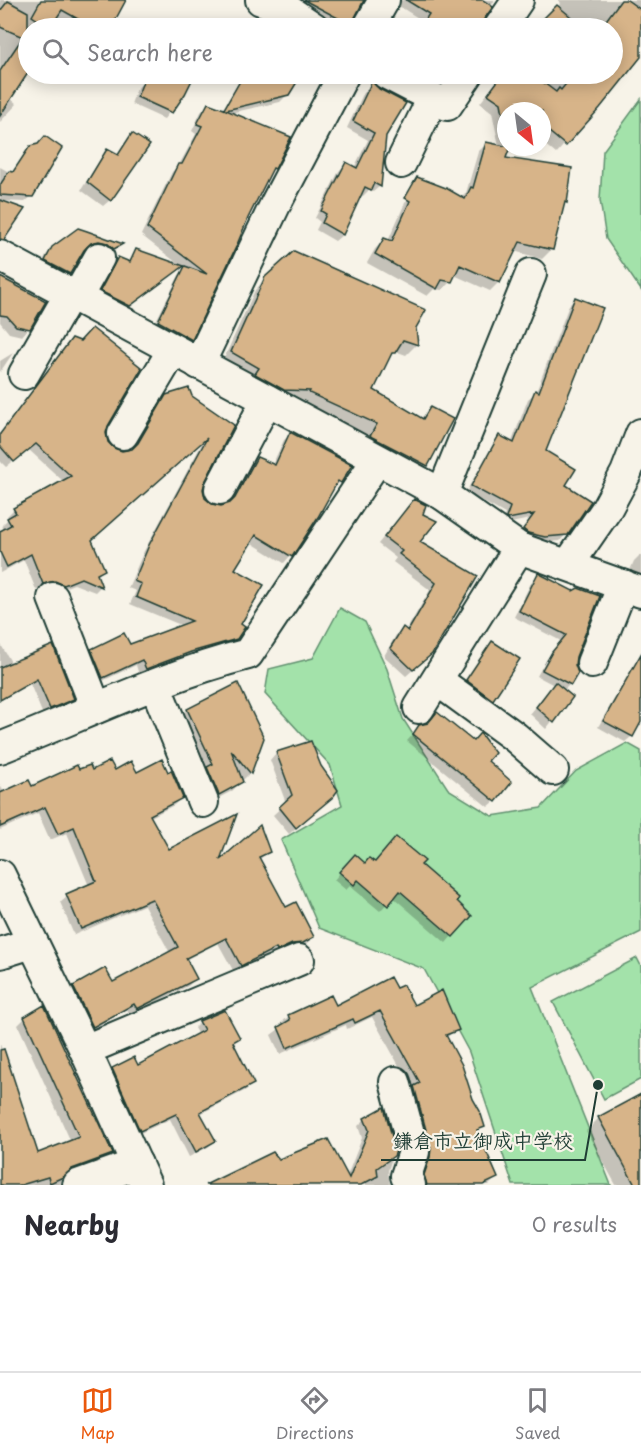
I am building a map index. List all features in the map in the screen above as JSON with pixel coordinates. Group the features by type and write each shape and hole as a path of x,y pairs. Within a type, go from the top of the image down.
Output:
{"street":[{"path":"261,0 286,9 299,18"},
{"path":"374,18 384,0"},
{"path":"506,18 518,0"},
{"path":"199,364 276,204 339,84"},
{"path":"406,84 447,105 461,84"},
{"path":"401,164 433,98"},
{"path":"0,256 442,494 519,548 632,589 592,663"},
{"path":"24,374 99,258"},
{"path":"442,494 531,274"},
{"path":"123,434 173,350"},
{"path":"220,489 267,400"},
{"path":"568,565 606,510 626,473 641,434"},
{"path":"0,748 209,664 248,654 377,460"},
{"path":"419,708 519,548"},
{"path":"53,598 96,708"},
{"path":"437,680 515,737 553,770"},
{"path":"155,685 203,802"},
{"path":"0,875 86,1050 142,1174 78,1185"},
{"path":"0,953 32,942"},
{"path":"86,1050 299,960"},
{"path":"395,1082 414,1152 406,1176 410,1185"}],"green space":[{"path":"641,99 641,290 606,239 600,200 603,151"},
{"path":"340,608 365,622 387,669 403,719 448,789 492,816 541,808 576,771 627,743 641,751 641,932 532,987 611,1185 513,1185 469,1052 424,969 319,928 281,840 342,805 330,765 265,694 269,669 313,658"},
{"path":"637,958 641,966 641,1079 604,1099 553,1002"}],"building":[{"path":"41,0 126,0 116,18 76,18 62,10 57,18 32,16"},
{"path":"304,0 364,0 355,18 338,18"},
{"path":"406,0 483,0 493,7 485,18 426,18 429,14"},
{"path":"621,0 627,0 641,10 641,57 623,79 623,18 608,18"},
{"path":"8,1 28,12 28,18 18,18 18,35 0,27 0,11"},
{"path":"557,5 572,18 544,18"},
{"path":"18,44 18,84 21,84 0,116 0,71"},
{"path":"142,84 190,84 172,113 137,97"},
{"path":"238,84 296,84 289,95 226,110 291,137 248,218 192,340 158,321 185,266 207,274 147,228 178,164 182,164 202,126 197,124 208,103 224,109"},
{"path":"371,84 375,84 379,89 406,103 386,136 381,187 374,183 371,190 365,187 343,235 322,223 326,214 321,211 346,162 357,168 374,133 353,121"},
{"path":"496,84 545,84 556,92 559,88 561,90 566,84 619,84 566,146 551,134 551,102 500,102 488,94"},
{"path":"132,133 150,145 111,201 87,182 107,149 118,155"},
{"path":"45,136 62,148 33,197 0,195 0,185 9,171 13,172 30,146 38,144"},
{"path":"486,142 497,144 497,156 572,168 567,203 565,202 553,250 520,242 500,283 460,265 452,282 442,280 437,289 375,254 384,238 392,241 410,201 405,198 417,177 446,188 465,199 471,187 473,188"},
{"path":"0,200 25,209 4,240 0,239"},
{"path":"78,228 123,244 114,249 107,243 99,241 91,243 84,250 70,274 45,261 52,247"},
{"path":"136,249 184,266 130,306 100,291 118,257 130,262"},
{"path":"294,251 426,310 416,328 418,345 403,340 395,353 392,353 374,390 423,419 430,407 453,419 428,466 370,436 377,424 309,393 310,391 284,390 255,374 259,368 231,352 265,277"},
{"path":"0,277 46,301 30,329 16,326 7,316 0,315"},
{"path":"575,297 603,308 546,451 576,469 566,485 591,501 568,535 545,537 528,533 523,529 534,514 508,519 506,518 510,507 471,486 499,435 514,443 535,390 539,392"},
{"path":"92,328 142,368 108,426 106,433 108,442 114,448 122,451 132,449 138,443 166,395 189,388 192,396 234,425 203,489 205,498 212,504 221,506 230,503 235,498 257,457 275,465 290,432 352,465 341,483 338,481 292,557 256,535 235,569 264,585 241,624 245,627 237,639 191,652 146,669 142,660 103,678 91,649 124,633 130,644 192,621 136,597 141,584 134,581 149,545 207,438 92,540 105,570 97,574 102,587 81,578 64,585 55,581 43,584 31,554 7,567 0,552 0,531 11,525 7,518 16,513 13,508 71,476 36,444 14,462 0,446 0,434 72,338 80,341"},
{"path":"414,499 426,505 423,514 437,521 420,542 478,576 432,654 413,670 390,648 403,627 408,631 436,583 399,554 402,551 384,537"},
{"path":"538,573 573,591 578,588 600,596 576,657 575,665 578,673 571,685 542,670 552,652 566,635 519,611"},
{"path":"492,641 520,659 493,700 466,680"},
{"path":"53,645 74,699 50,709 37,679 0,700 0,667"},
{"path":"641,654 641,722 633,737 603,721"},
{"path":"555,682 573,697 554,723 536,707"},
{"path":"238,683 264,738 251,774 231,750 243,782 219,795 207,767 213,764 187,709"},
{"path":"437,712 473,741 480,733 495,753 488,761 512,782 496,802 413,734 419,725 428,723"},
{"path":"311,741 321,766 338,790 333,797 296,828 279,807 292,795 276,752"},
{"path":"162,759 168,772 171,770 183,798 150,815 169,849 237,814 220,860 260,825 270,852 259,857 286,907 296,902 314,937 277,951 276,948 241,966 226,938 186,958 197,979 137,1009 134,1004 93,1027 73,986 105,968 113,982 178,947 152,899 81,929 66,894 96,881 74,827 58,834 45,807 0,827 0,793 29,780 32,786 77,765 79,769 90,765 92,770 110,761 115,770 131,761 137,772"},
{"path":"396,837 425,861 421,865 459,898 457,901 472,916 453,937 400,891 388,906 358,880 354,885 339,872 355,854 365,863 369,858 375,862"},
{"path":"390,977 396,988 403,985 414,1005 442,990 459,1030 446,1035 462,1065 473,1099 480,1111 485,1127 477,1130 498,1178 483,1185 427,1185 424,1175 431,1148 414,1086 420,1083 380,1011 355,1023 353,1019 287,1048 278,1027 290,1020 288,1015 331,995 336,1005"},
{"path":"44,1005 113,1154 72,1169 63,1177 50,1183 48,1177 21,1185 0,1185 0,1050 4,1049 38,1153 79,1137 24,1017"},
{"path":"225,1010 240,1038 233,1042 254,1084 200,1112 216,1141 196,1152 176,1114 140,1131 112,1068 134,1057 138,1065 204,1030 199,1021"},
{"path":"641,1094 641,1185 635,1185 598,1117"},
{"path":"384,1107 396,1151 394,1156 377,1168 378,1176 361,1185 205,1185 273,1152 279,1159 328,1139 349,1178 369,1130 364,1118"}],"place":[{"name":"鎌倉市立御成中学校","path":"598,1085"}]}
